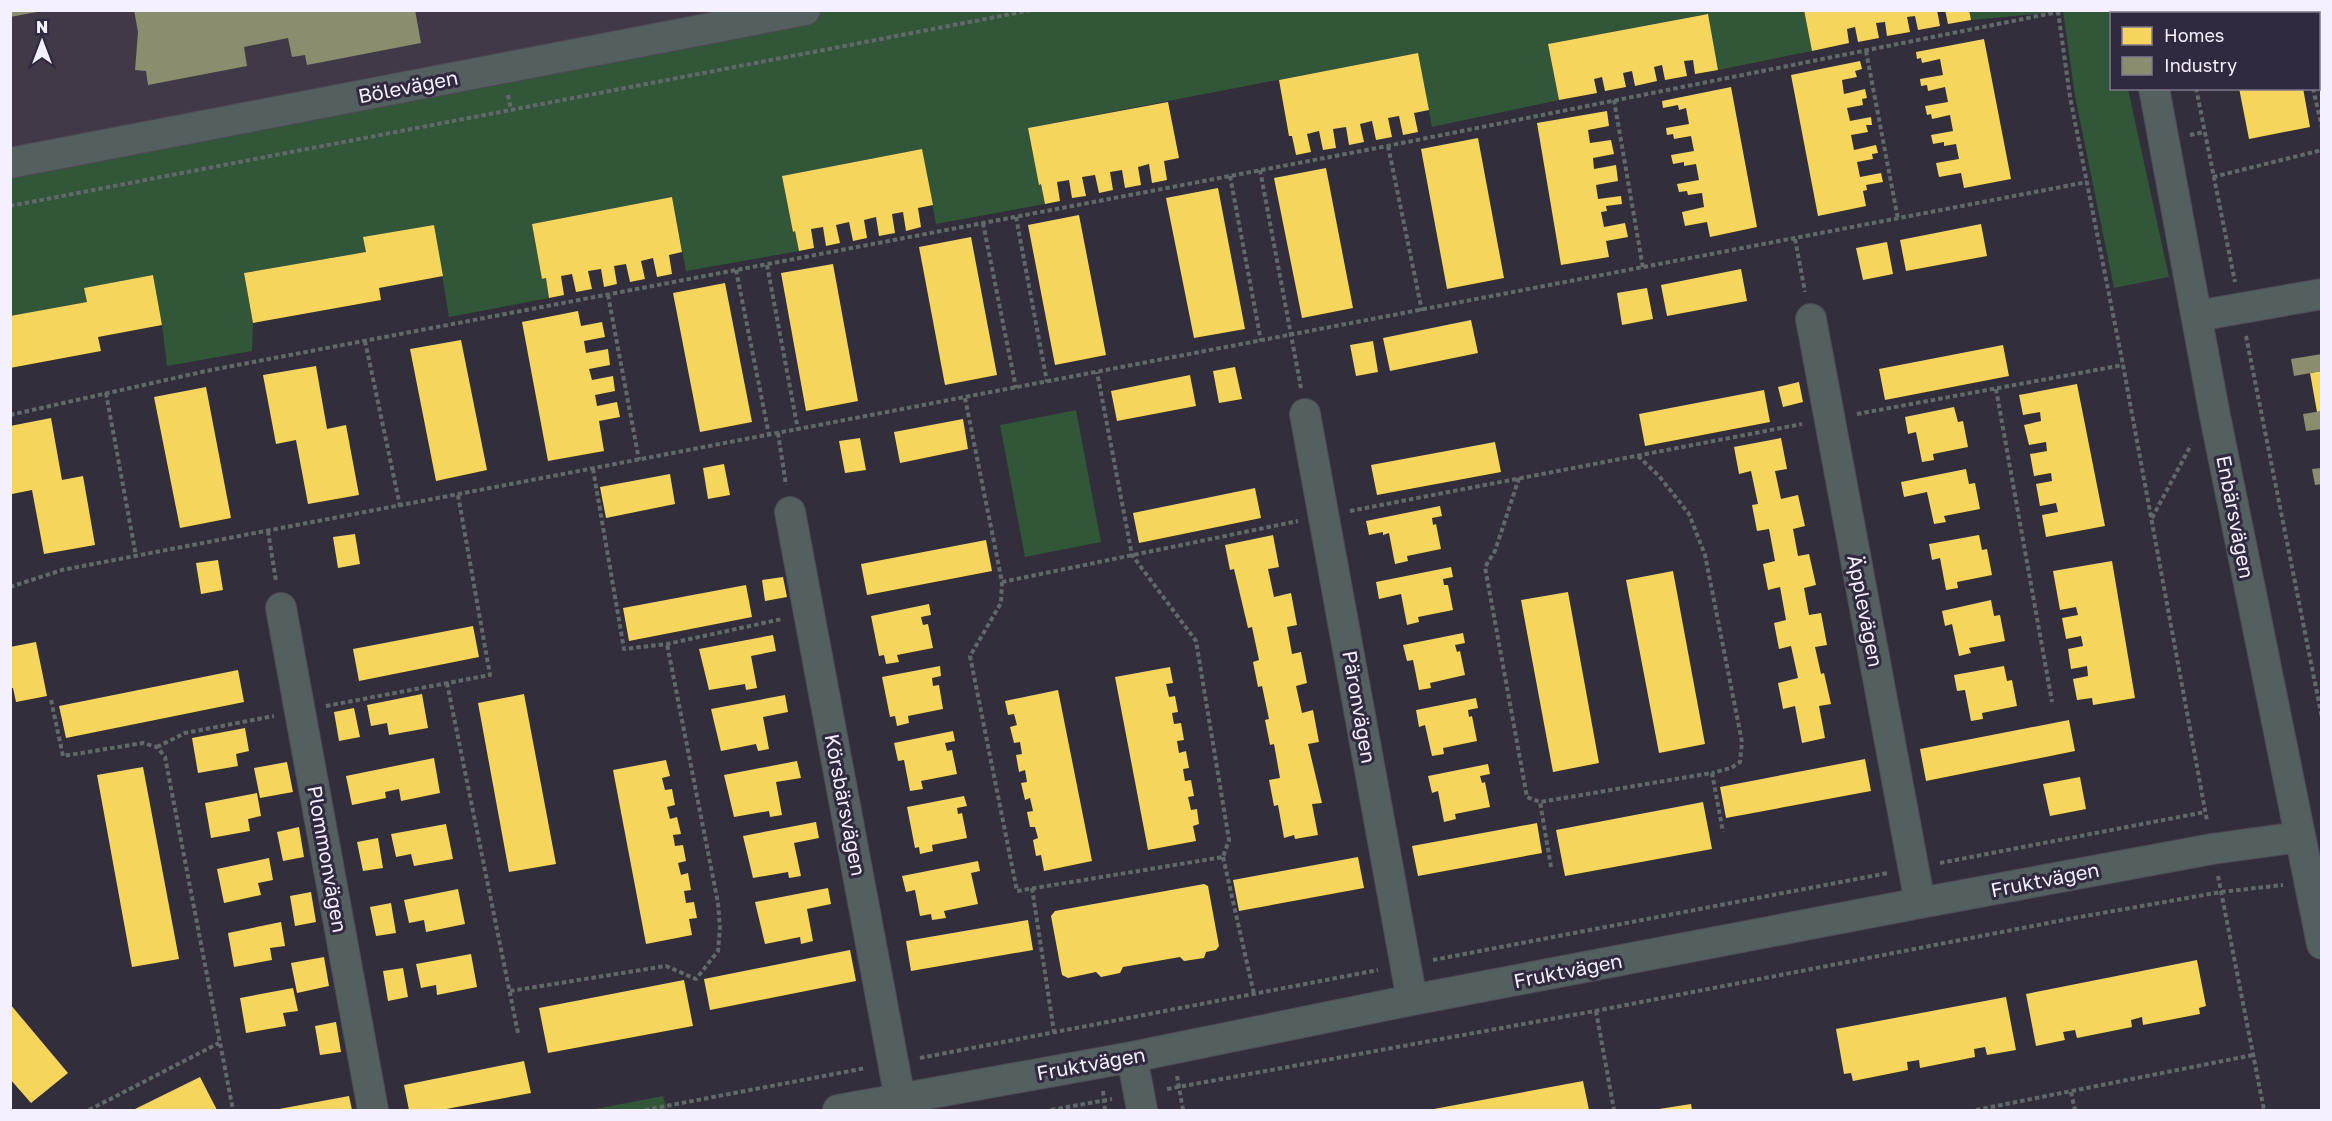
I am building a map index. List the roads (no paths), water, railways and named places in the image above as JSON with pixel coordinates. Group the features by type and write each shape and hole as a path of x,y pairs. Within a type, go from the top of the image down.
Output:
{"street":[{"name":"Bölevägen","path":"10,164 805,10"},
{"name":"Enbärsvägen","path":"2154,90 2299,837 2322,944"},
{"path":"2197,316 2322,294"},
{"name":"Äpplevägen","path":"1811,319 1920,903"},
{"name":"Päronvägen","path":"1305,414 1412,1000"},
{"name":"Körsbärsvägen","path":"790,512 900,1099"},
{"name":"Plommonvägen","path":"281,608 373,1110"},
{"name":"Fruktvägen","path":"837,1110 1132,1057 1412,1000 1920,903 2212,849 2299,837"},
{"path":"1132,1057 1140,1102"}]}
